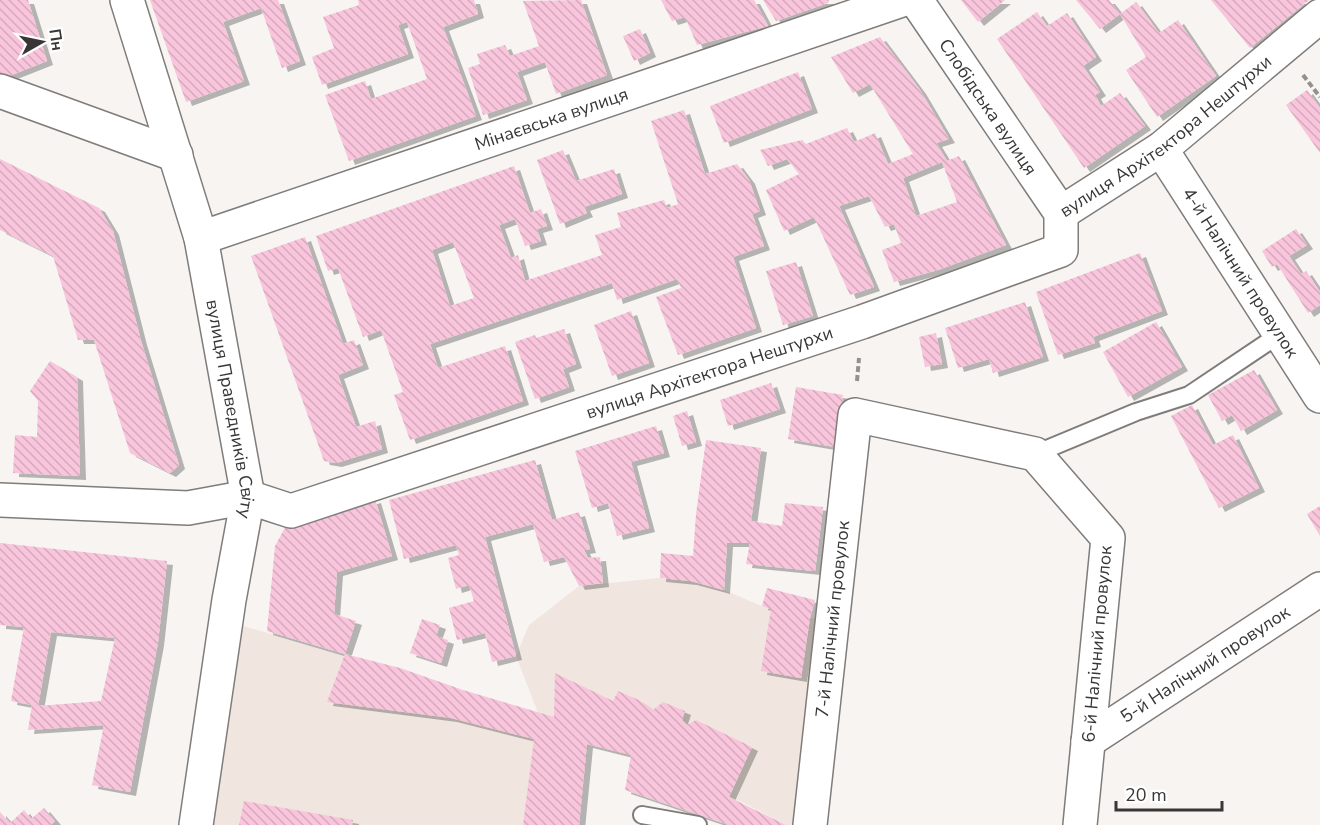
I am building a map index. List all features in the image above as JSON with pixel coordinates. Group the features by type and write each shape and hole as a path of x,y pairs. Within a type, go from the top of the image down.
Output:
{"street":[{"name":"вулиця Праведників Світу","path":"127,0 201,238 248,497 229,600 196,825"},
{"name":"Мінаєвська вулиця","path":"201,238 902,0"},
{"name":"Слобідська вулиця","path":"916,0 1061,213"},
{"name":"вулиця Архітектора Нештурхи","path":"0,500 188,508 248,497 291,511 862,322 1061,250 1061,213 1161,149 1320,16"},
{"path":"0,91 176,155"},
{"name":"4-й Налічний провулок","path":"1161,149 1320,396"},
{"path":"855,415 1035,454"},
{"name":"7-й Налічний провулок","path":"810,825 855,415"},
{"name":"6-й Налічний провулок","path":"1035,454 1108,538 1080,825"},
{"name":"5-й Налічний провулок","path":"1088,741 1320,589"}],"lane":[{"path":"1035,454 1136,412 1189,395 1280,334"},
{"path":"642,815 698,825"}],"path":[{"path":"855,415 862,322"}],"shaded area":[{"path":"660,578 690,581 724,590 762,606 827,620 810,825 786,825 744,803 639,758 588,744 579,825 201,825 230,622 538,713 516,656 529,625 579,586"}],"building":[{"path":"0,0 28,0 47,61 4,78 0,76"},
{"path":"150,0 278,0 300,61 282,68 261,8 223,22 244,81 186,102"},
{"path":"358,0 474,0 478,14 443,27 476,116 349,161 325,95 365,81 371,99 427,79 407,22 398,25 408,54 322,85 312,57 334,48 323,17 359,5"},
{"path":"581,0 607,75 556,94 545,62 517,72 527,100 483,115 468,68 480,64 477,54 505,45 510,56 539,46 523,1"},
{"path":"661,0 754,0 768,26 697,45 685,17 672,21"},
{"path":"763,0 829,0 828,3 776,21"},
{"path":"961,0 1005,0 978,22"},
{"path":"1076,0 1109,0 1120,14 1100,29"},
{"path":"1211,0 1309,0 1250,48"},
{"path":"1136,2 1159,33 1178,20 1216,76 1157,117 1126,70 1146,57 1120,14"},
{"path":"1037,12 1047,26 1067,13 1096,57 1083,66 1100,92 1095,95 1101,106 1120,93 1145,126 1084,168 997,39"},
{"path":"640,29 650,53 634,61 623,36"},
{"path":"880,37 920,90 949,139 936,143 947,161 959,156 1006,245 938,270 894,282 882,250 901,243 894,224 885,227 869,196 839,206 874,287 850,295 814,217 784,231 766,190 799,174 787,159 768,166 760,150 802,140 806,144 847,128 854,142 875,133 888,164 913,154 870,84 853,93 831,57","holes":["942,162 957,202 916,216 903,178"]},
{"path":"798,72 812,109 724,143 710,106"},
{"path":"1307,90 1320,108 1320,153 1286,105"},
{"path":"684,110 705,174 737,164 749,180 760,211 752,214 764,246 733,257 756,328 678,355 656,297 681,288 677,279 617,300 612,283 430,344 438,368 505,346 523,401 410,440 394,395 403,392 381,330 363,337 338,268 328,271 316,236 514,166 530,213 541,209 547,226 537,229 541,241 525,246 515,219 499,225 511,258 518,255 525,281 602,255 595,235 621,227 617,213 664,200 667,208 678,204 651,121","holes":["453,242 474,298 450,306 432,250"]},
{"path":"563,150 576,181 614,169 622,194 584,207 587,213 560,224 537,160"},
{"path":"0,159 99,208 113,231 141,341 179,465 170,473 130,453 94,340 78,340 53,256 0,230"},
{"path":"1296,229 1307,245 1289,256 1301,274 1306,271 1320,292 1320,305 1308,313 1277,264 1272,267 1262,251"},
{"path":"305,237 343,344 354,340 363,365 338,375 356,427 375,421 382,449 336,463 324,461 251,256"},
{"path":"1140,253 1162,311 1093,337 1095,343 1058,355 1036,292"},
{"path":"796,262 813,316 783,325 766,271"},
{"path":"1025,302 1043,357 993,373 989,359 958,368 945,328"},
{"path":"631,311 649,363 612,376 594,325"},
{"path":"1156,322 1182,367 1128,397 1103,352"},
{"path":"564,329 576,364 563,369 569,387 535,399 515,342"},
{"path":"936,333 942,364 925,367 919,337"},
{"path":"50,361 77,377 80,476 13,473 15,435 37,437 38,401 30,391"},
{"path":"1254,370 1277,410 1241,431 1232,415 1222,421 1208,395"},
{"path":"771,383 780,409 728,426 720,400"},
{"path":"796,387 843,395 835,447 788,439"},
{"path":"1192,405 1213,445 1233,435 1259,488 1219,508 1171,416"},
{"path":"687,411 696,442 682,446 673,416"},
{"path":"656,426 664,453 631,462 649,528 617,536 608,503 592,508 575,451"},
{"path":"706,440 761,448 751,521 782,526 785,503 823,507 815,571 746,564 750,543 727,543 724,590 691,581 660,578 661,553 693,556"},
{"path":"535,460 552,520 579,512 590,549 584,550 588,558 600,557 603,583 579,586 564,557 544,562 533,524 485,537 516,656 492,662 485,633 457,640 449,608 474,601 469,585 456,589 448,558 459,555 456,545 404,559 389,500"},
{"path":"375,499 392,556 337,572 334,614 356,621 345,654 267,631 275,546 287,524"},
{"path":"1320,506 1320,536 1307,514"},
{"path":"0,543 167,561 158,642 130,792 92,785 104,725 28,730 32,705 11,701 24,627 0,625","holes":["51,632 115,638 101,701 38,706"]},
{"path":"767,588 815,600 801,678 761,671 771,609 762,606"},
{"path":"422,619 440,625 436,636 448,640 441,663 410,653"},
{"path":"345,654 400,668 463,690 554,717 555,673 613,701 618,691 639,700 653,710 663,702 685,711 682,720 687,725 696,720 752,747 729,797 786,825 729,825 625,790 631,755 587,744 579,825 523,825 534,739 451,718 327,702"},
{"path":"244,801 353,820 352,825 239,825"},
{"path":"44,808 55,821 51,825 0,825 0,812 10,823 24,810 31,819"}]}
